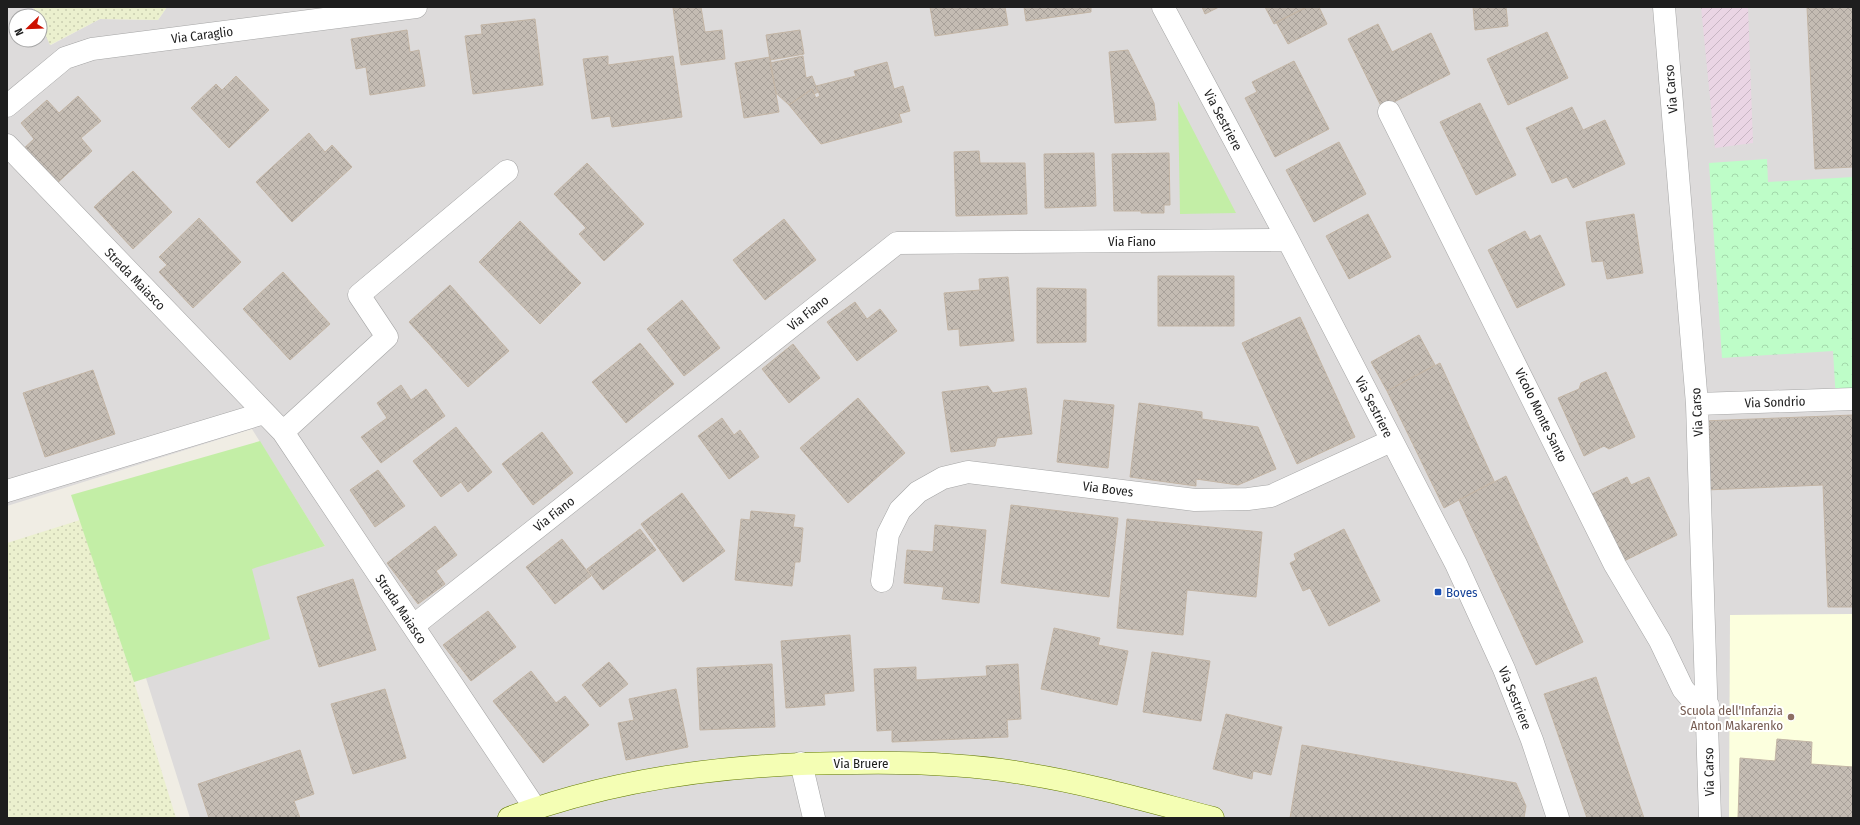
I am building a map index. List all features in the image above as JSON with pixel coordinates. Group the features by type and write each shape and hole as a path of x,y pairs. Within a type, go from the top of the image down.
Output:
{"street":[{"name":"Via Caraglio","path":"7,106 65,58 92,49 416,7"},
{"name":"Via Sestriere","path":"1163,7 1288,240 1456,564 1504,669 1532,740 1558,818"},
{"name":"Via Carso","path":"1664,7 1697,404 1708,705 1710,818"},
{"name":"Vicolo Monte Santo","path":"1388,112 1615,565 1660,641 1683,689 1695,703 1708,705"},
{"name":"Strada Maiasco","path":"7,145 283,432 535,808"},
{"path":"283,432 387,337 359,295 507,171"},
{"name":"Via Fiano","path":"413,626 897,243 1288,240"},
{"name":"Via Sondrio","path":"1697,404 1853,399"},
{"path":"7,491 264,413"},
{"name":"Via Boves","path":"882,581 888,534 900,510 918,492 943,478 968,472 1195,500 1248,499 1271,496 1391,441"},
{"name":"Via Bruere","path":"509,818 535,808 653,779 717,769 801,763 908,762 969,766 1028,774 1131,797 1213,818"},
{"path":"801,763 814,818"}],"shaded area":[{"path":"7,7 33,8 8,8 8,48 48,48 48,39 51,45 100,19 158,20 167,7 1853,7 1853,818 190,818 145,675 252,568 325,546 252,429 7,506"},
{"path":"167,7 158,20 100,19 50,45 48,41 48,8 33,8"},
{"path":"1701,7 1748,7 1753,143 1715,148"},
{"path":"80,520 134,682 176,818 7,818 7,543"},
{"name":"Scuola dell'Infanzia Anton Makarenko","path":"1853,614 1853,818 1729,818 1730,615"}],"green space":[{"path":"1178,101 1236,213 1180,214"},
{"path":"1767,159 1768,182 1853,177 1853,400 1836,401 1833,351 1722,358 1709,163"},
{"path":"260,441 325,546 252,569 270,639 134,682 71,495"}],"building":[{"path":"701,7 705,32 722,30 725,59 681,65 673,8"},
{"path":"930,7 1005,7 1008,25 935,36"},
{"path":"1024,7 1091,7 1091,12 1026,21"},
{"path":"1202,7 1219,7 1205,14"},
{"path":"1265,7 1307,7 1274,24"},
{"path":"1307,7 1319,7 1327,24 1288,44 1276,22"},
{"path":"1473,7 1506,7 1508,26 1475,30"},
{"path":"1807,7 1853,7 1853,167 1815,169"},
{"path":"535,19 543,85 473,94 465,36 482,34 481,25"},
{"path":"1378,24 1392,52 1431,33 1450,74 1382,108 1348,39"},
{"path":"407,30 410,52 419,50 425,86 370,95 366,67 356,69 351,39"},
{"path":"800,30 804,54 770,60 766,35"},
{"path":"1547,32 1568,78 1508,105 1487,59"},
{"path":"1128,50 1154,103 1156,120 1115,123 1109,52"},
{"path":"608,56 608,65 673,56 682,117 612,127 610,116 592,119 583,59"},
{"path":"803,56 806,78 812,76 818,92 814,94 812,89 789,105 776,93 770,63"},
{"path":"770,57 779,112 744,118 735,63"},
{"path":"1294,61 1329,129 1275,157 1245,98 1257,92 1252,82"},
{"path":"887,62 894,89 903,86 910,111 899,114 902,122 821,144 789,105 812,89 816,98 820,96 816,86 856,76 854,71"},
{"path":"236,76 269,110 229,148 191,108 216,84 222,90"},
{"path":"78,96 101,121 81,138 92,151 54,186 22,150 34,139 21,123 47,100 59,113"},
{"path":"1480,103 1516,175 1476,195 1440,122"},
{"path":"1572,107 1583,130 1605,120 1625,164 1573,188 1567,177 1552,183 1526,128"},
{"path":"309,133 325,152 332,145 352,167 292,222 256,182"},
{"path":"1339,142 1366,194 1314,222 1286,170"},
{"path":"979,151 980,163 1025,163 1027,214 956,216 954,152"},
{"path":"1094,153 1096,206 1045,208 1044,154"},
{"path":"1169,153 1170,205 1164,205 1164,213 1114,211 1112,154"},
{"path":"587,163 644,224 604,261 579,234 586,228 554,194"},
{"path":"133,171 172,212 133,249 94,207"},
{"path":"1368,214 1391,257 1349,279 1326,236"},
{"path":"1634,214 1643,273 1607,279 1603,261 1592,262 1586,222"},
{"path":"199,218 241,262 193,308 159,272 167,265 159,257"},
{"path":"784,219 816,260 765,300 733,260"},
{"path":"520,221 581,283 540,324 479,262"},
{"path":"1525,231 1530,240 1540,235 1565,285 1517,308 1488,250"},
{"path":"283,272 330,324 290,360 243,309"},
{"path":"1158,276 1234,276 1234,326 1158,326"},
{"path":"1008,277 1014,341 960,346 959,329 948,330 944,293 980,290 979,279"},
{"path":"450,285 509,351 468,387 409,322"},
{"path":"1037,288 1086,289 1086,342 1037,343"},
{"path":"682,300 720,348 684,376 647,329"},
{"path":"855,302 867,319 880,309 897,331 857,361 827,322"},
{"path":"1300,317 1355,437 1297,464 1242,343"},
{"path":"1419,335 1435,365 1387,391 1371,362"},
{"path":"640,343 674,384 626,423 592,382"},
{"path":"793,344 820,378 789,403 762,369"},
{"path":"1440,363 1494,481 1444,508 1387,391"},
{"path":"93,370 115,434 45,457 23,393"},
{"path":"1606,372 1635,437 1609,449 1604,446 1584,456 1558,398 1579,389 1581,383"},
{"path":"401,385 411,400 426,389 445,416 381,463 361,437 387,418 377,403"},
{"path":"988,386 993,393 1026,388 1032,434 997,438 995,446 951,452 942,392"},
{"path":"858,398 905,453 848,503 800,448"},
{"path":"1064,400 1114,405 1108,468 1057,462"},
{"path":"1139,403 1202,412 1202,419 1258,427 1276,469 1238,485 1196,479 1196,486 1130,477"},
{"path":"1853,415 1853,607 1828,607 1823,485 1706,490 1703,421"},
{"path":"722,418 734,435 740,430 759,457 729,479 698,436"},
{"path":"456,427 492,472 468,492 461,482 441,497 413,461"},
{"path":"542,432 573,473 533,505 502,464"},
{"path":"378,470 405,506 375,527 350,490"},
{"path":"1506,476 1583,642 1536,665 1459,500"},
{"path":"1627,477 1631,485 1649,477 1677,535 1624,561 1592,494"},
{"path":"682,493 725,551 683,582 641,524"},
{"path":"1011,505 1118,518 1109,597 1001,583"},
{"path":"751,511 795,515 793,527 803,528 800,562 795,562 792,586 735,580 741,519 750,520"},
{"path":"1127,519 1262,532 1256,597 1187,590 1183,635 1117,628"},
{"path":"935,525 986,530 979,603 942,599 944,587 904,583 907,550 933,552"},
{"path":"435,526 457,555 436,571 445,584 418,604 387,563"},
{"path":"640,529 656,550 603,590 587,569"},
{"path":"1344,529 1380,601 1329,626 1310,588 1303,591 1290,563 1296,560 1294,554"},
{"path":"562,539 591,576 555,604 526,567"},
{"path":"353,579 376,650 319,667 297,597"},
{"path":"488,611 516,647 471,681 443,645"},
{"path":"1054,628 1100,638 1098,645 1128,651 1117,705 1041,689"},
{"path":"850,635 854,691 824,694 825,705 786,708 781,641"},
{"path":"1152,652 1210,661 1201,721 1143,712"},
{"path":"609,662 628,684 600,707 582,685"},
{"path":"772,664 775,727 700,730 697,668"},
{"path":"1018,664 1021,719 1007,720 1008,737 892,742 892,730 877,731 874,669 916,667 916,680 987,676 986,666"},
{"path":"531,671 556,703 565,696 589,725 543,763 493,701"},
{"path":"1596,677 1644,818 1587,818 1544,694"},
{"path":"385,689 406,758 353,774 331,704"},
{"path":"676,689 688,747 626,760 618,723 634,720 629,699"},
{"path":"1226,714 1282,727 1271,775 1253,771 1252,779 1213,769"},
{"path":"1777,739 1812,742 1811,764 1853,767 1853,818 1738,818 1740,758 1775,761"},
{"path":"1302,745 1516,783 1526,806 1524,818 1290,818"},
{"path":"300,750 314,794 294,801 300,818 209,818 198,784"}],"place":[{"name":"Boves","path":"1438,592"},
{"name":"Scuola dell'Infanzia Anton Makarenko","path":"1791,717"}]}
